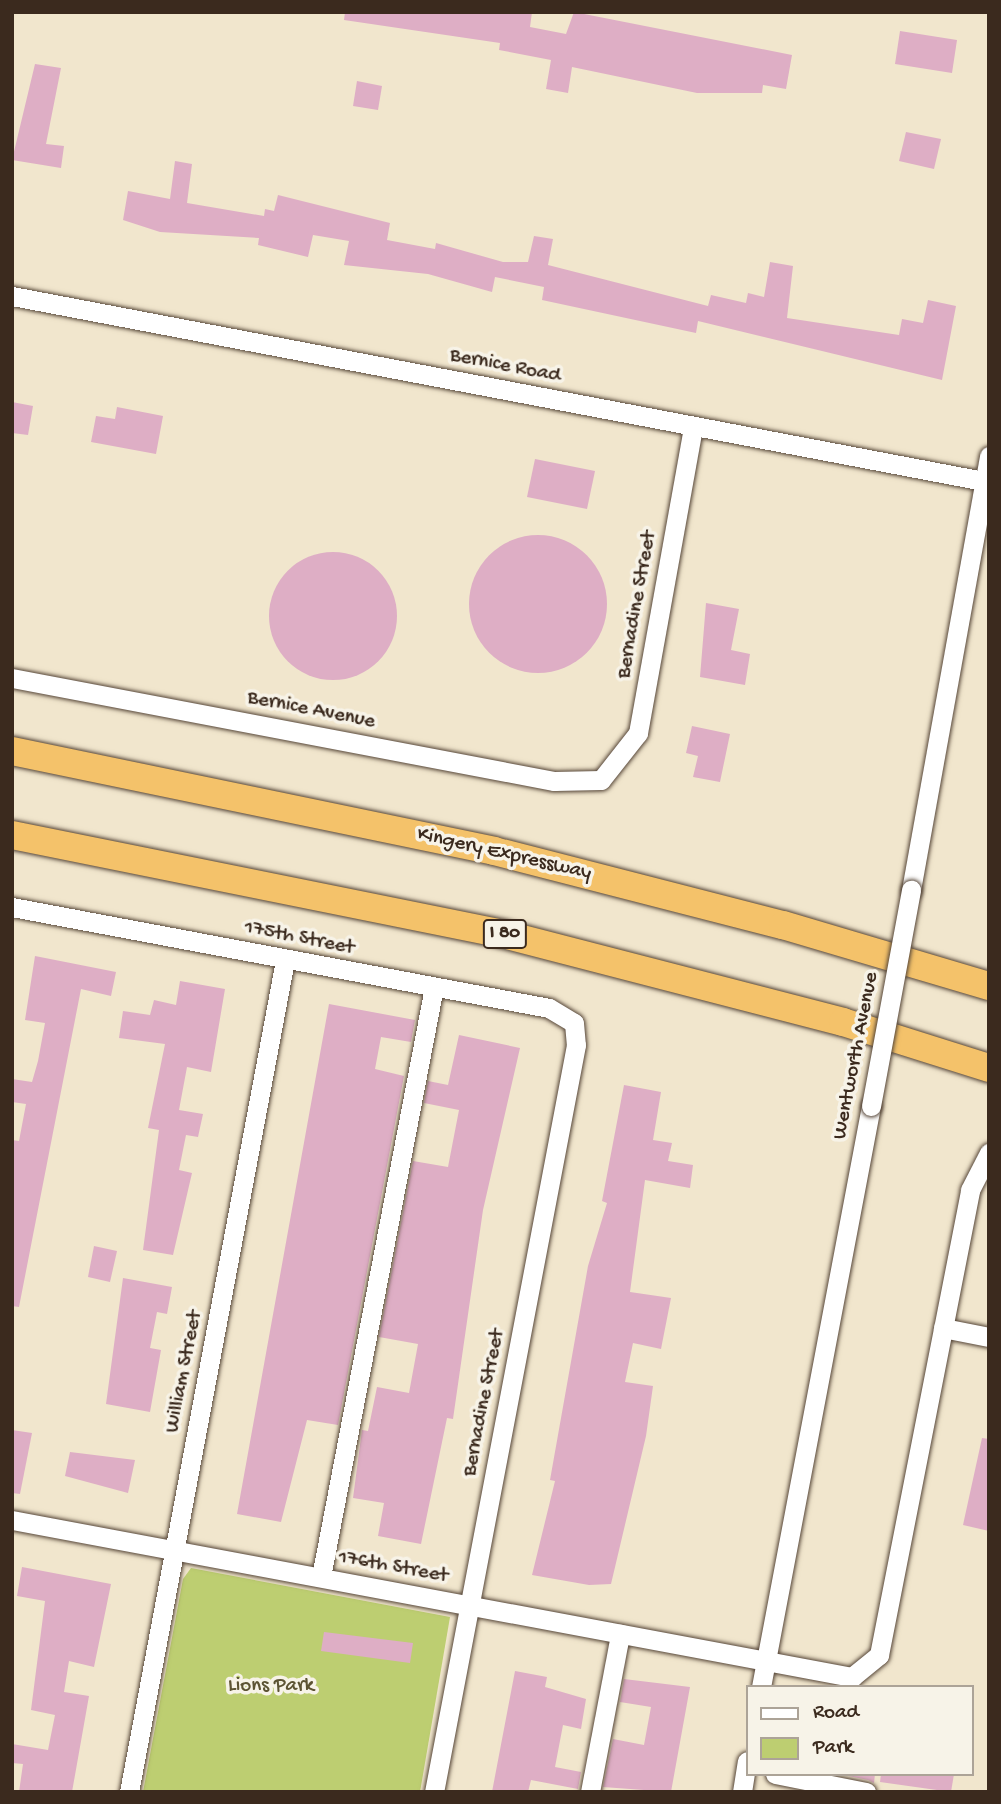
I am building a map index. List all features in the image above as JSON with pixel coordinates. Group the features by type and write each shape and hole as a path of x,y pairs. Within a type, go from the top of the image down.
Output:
{"highway":[{"name":"Kingery Expressway","path":"12,751 507,854 989,986"},
{"name":"I 80","path":"12,835 503,934 843,1022 989,1068"}],"street":[{"name":"Bernice Road","path":"12,296 986,482"},
{"name":"Bernadine Street","path":"601,780 638,733 693,426"},
{"name":"Wentworth Avenue","path":"761,1685 911,890 989,456"},
{"name":"Bernice Avenue","path":"12,678 554,781 601,780"},
{"name":"175th Street","path":"12,907 549,1008 574,1023"},
{"name":"William Street","path":"129,1792 285,960"},
{"path":"321,1577 434,987"},
{"name":"Bernadine Street","path":"434,1792 574,1059 574,1023"},
{"path":"766,1664 852,1677 879,1655 970,1190 988,1153"},
{"path":"943,1328 989,1337"},
{"name":"176th Street","path":"12,1520 470,1604 766,1664"},
{"path":"590,1792 620,1634"},
{"path":"741,1792 746,1770"},
{"path":"785,1776 866,1792"}],"green space":[{"name":"Lions Park","path":"191,1568 450,1617 420,1792 143,1792 183,1579"}],"building":[{"path":"345,12 532,12 530,27 566,34 574,12 792,55 786,89 763,85 762,93 697,93 572,67 568,93 546,89 551,60 499,50 500,43 344,20"},
{"path":"900,31 957,40 952,73 895,64"},
{"path":"35,64 61,68 46,144 64,146 61,168 12,160"},
{"path":"357,81 382,86 378,110 353,106"},
{"path":"906,132 941,139 934,169 899,161"},
{"path":"175,161 192,164 187,203 264,216 265,209 274,211 278,195 390,223 387,240 435,249 436,243 503,262 528,262 534,236 553,239 548,265 708,306 711,295 746,303 748,293 764,297 770,262 793,266 787,318 899,335 902,319 923,323 928,300 956,306 942,380 698,321 696,333 542,300 544,287 495,277 492,292 428,274 344,265 349,241 313,235 308,257 258,245 259,238 160,232 123,220 128,191 170,199"},
{"path":"12,402 33,406 28,435 12,433"},
{"path":"117,407 163,416 156,454 91,442 96,416 115,419"},
{"path":"535,459 595,471 587,509 527,497"},
{"path":"538,535 564,540 587,555 602,578 607,604 602,630 587,653 564,668 538,673 512,668 489,653 474,630 469,604 474,578 489,555 512,540"},
{"path":"333,552 358,556 379,570 393,591 397,616 393,641 379,662 358,676 333,680 308,676 287,662 273,641 269,616 273,591 287,570 308,556"},
{"path":"706,603 739,609 731,650 750,654 745,685 700,677"},
{"path":"692,726 730,734 720,782 693,777 698,756 686,753"},
{"path":"35,956 116,972 111,996 81,989 19,1307 12,1306 12,1140 19,1141 26,1104 12,1102 12,1079 32,1082 38,1061 45,1023 25,1020"},
{"path":"180,981 225,989 211,1072 187,1067 179,1110 203,1114 198,1137 186,1135 179,1170 192,1173 173,1255 143,1250 159,1130 148,1128 165,1044 119,1038 123,1011 150,1015 154,1000 176,1005"},
{"path":"329,1004 415,1020 411,1042 381,1037 375,1069 404,1076 338,1425 307,1420 281,1522 237,1514"},
{"path":"459,1035 520,1048 483,1210 453,1419 447,1418 421,1544 378,1536 384,1503 353,1498 362,1430 368,1431 377,1387 409,1393 418,1344 379,1337 413,1161 448,1167 459,1110 424,1103 428,1081 448,1085"},
{"path":"624,1085 661,1092 653,1140 672,1143 668,1161 693,1165 690,1188 645,1180 630,1292 671,1298 661,1349 633,1343 625,1382 653,1386 646,1436 611,1584 589,1585 532,1575 555,1481 550,1480 588,1266 607,1203 602,1201"},
{"path":"94,1246 117,1251 110,1282 88,1277"},
{"path":"123,1278 172,1287 167,1314 157,1312 150,1348 161,1350 150,1412 106,1404"},
{"path":"12,1430 32,1433 20,1494 12,1493"},
{"path":"982,1438 989,1439 989,1531 963,1525"},
{"path":"70,1452 135,1460 128,1493 65,1476"},
{"path":"22,1567 111,1584 94,1667 69,1661 64,1692 89,1696 72,1792 19,1792 23,1764 12,1763 12,1744 48,1750 55,1715 31,1710 45,1601 17,1596"},
{"path":"324,1632 413,1643 410,1663 321,1651"},
{"path":"515,1671 547,1677 545,1687 586,1699 581,1729 563,1725 555,1767 581,1772 578,1789 531,1780 528,1792 492,1792"},
{"path":"624,1679 690,1687 671,1792 603,1787 613,1739 644,1745 651,1707 620,1702"},
{"path":"849,1776 875,1776 874,1783"},
{"path":"881,1776 954,1776 951,1792 880,1782"}]}
